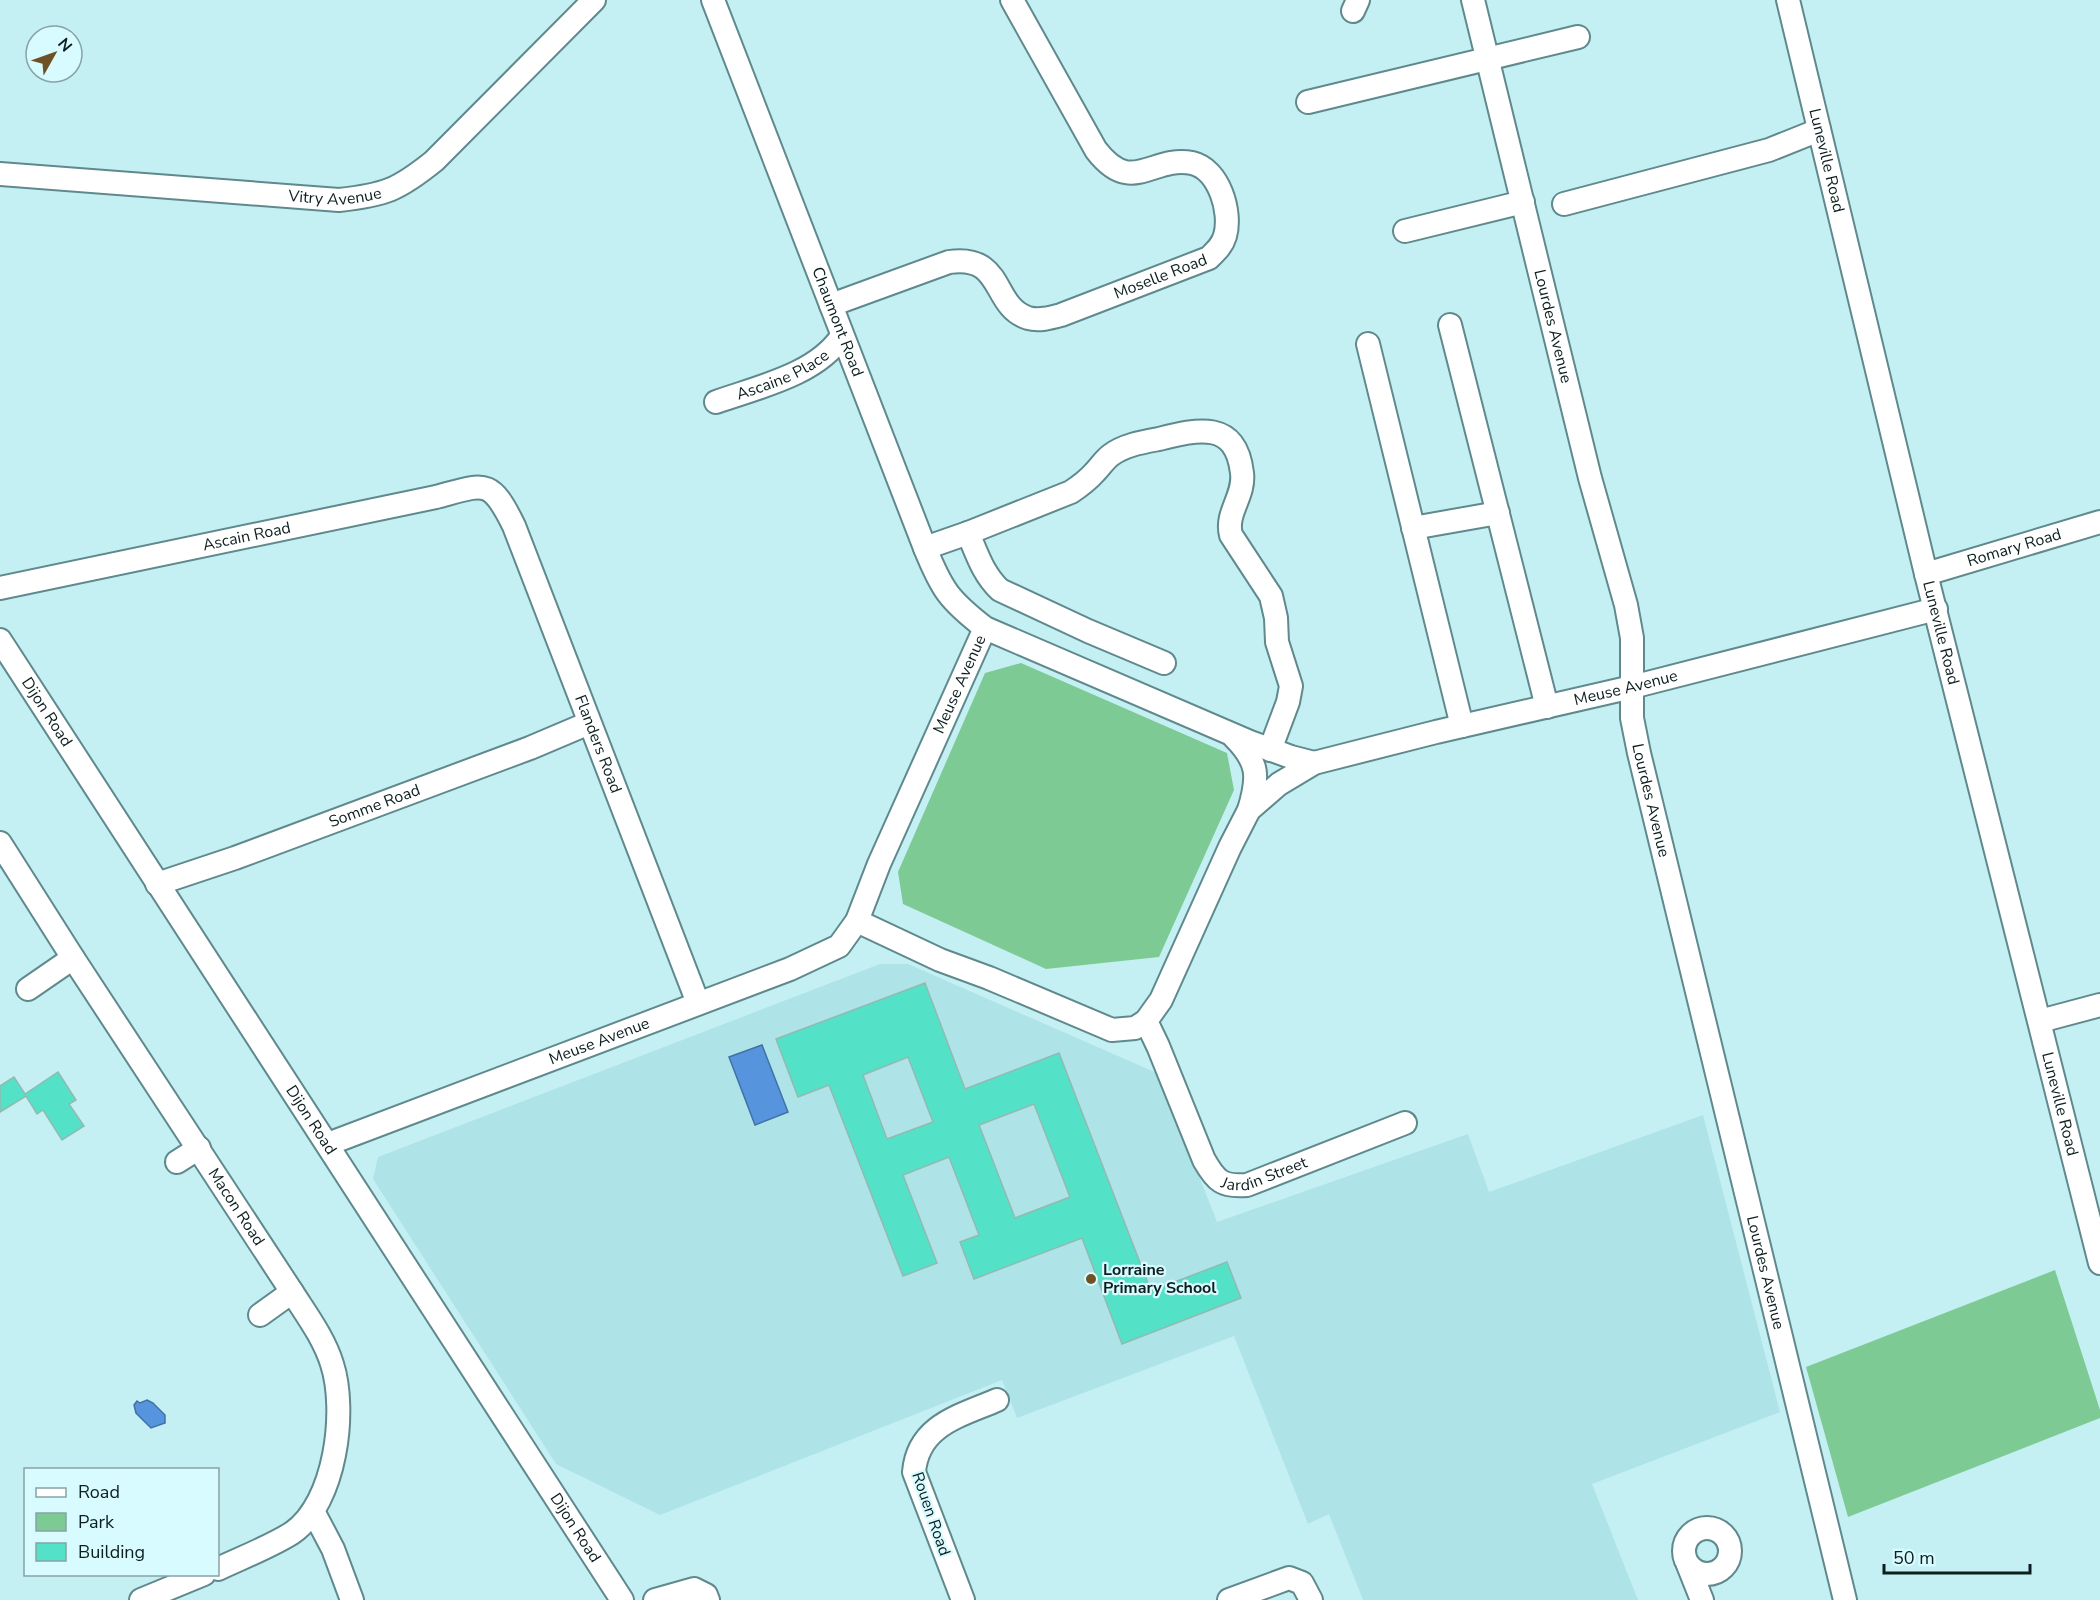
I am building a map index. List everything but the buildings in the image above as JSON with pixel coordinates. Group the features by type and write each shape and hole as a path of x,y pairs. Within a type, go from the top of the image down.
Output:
{"street":[{"name":"Vitry Avenue","path":"0,174 339,200 368,197 409,181 434,161 594,0"},
{"name":"Chaumont Road","path":"713,0 936,576 950,598 985,628"},
{"name":"Moselle Road","path":"831,305 960,260 979,265 989,273 1011,306 1019,313 1028,318 1043,319 1061,315 1209,258 1220,248 1227,226 1225,212 1222,197 1209,171 1191,163 1179,162 1138,172 1126,172 1106,163 1091,141 1012,0"},
{"name":"Lourdes Avenue","path":"1473,0 1590,478 1626,605 1632,638 1632,718 1639,753 1845,1600"},
{"name":"Luneville Road","path":"1788,0 1926,574 2100,1263"},
{"path":"1308,102 1578,38"},
{"path":"1564,204 1769,150 1819,130"},
{"path":"1405,231 1523,202"},
{"path":"1450,325 1547,707"},
{"name":"Ascaine Place","path":"716,402 786,376 813,363 834,348 842,336"},
{"path":"1368,344 1462,726"},
{"path":"925,548 1071,492 1110,455 1119,450 1191,431 1221,434 1229,439 1238,454 1242,474 1242,487 1228,526 1231,535 1271,596 1276,618 1277,642 1291,686 1288,702 1270,750"},
{"name":"Ascain Road","path":"0,588 436,497 476,486 491,490"},
{"name":"Flanders Road","path":"491,490 503,504 514,526 698,1002"},
{"path":"1413,528 1498,513"},
{"name":"Romary Road","path":"1926,574 2100,522"},
{"path":"969,533 982,568 991,582 1000,590 1164,663"},
{"name":"Meuse Avenue","path":"1249,810 1279,784 1314,763 1632,687 1936,609"},
{"name":"Meuse Avenue","path":"328,1144 790,969 839,946 857,921 879,864 985,628 1270,750 1314,763"},
{"name":"Dijon Road","path":"0,640 622,1600"},
{"name":"Somme Road","path":"157,884 246,854 519,752 589,723"},
{"name":"Meuse Avenue","path":"1146,1022 1161,1000 1249,810 1256,788 1256,774 1251,758 1231,733"},
{"name":"Macon Road","path":"0,843 292,1292 320,1337 332,1362 338,1388 339,1414 334,1458 313,1511"},
{"path":"857,921 940,960 1112,1030 1135,1028 1146,1022"},
{"path":"28,989 74,958"},
{"path":"2040,1021 2100,1005"},
{"name":"Jardin Street","path":"1146,1022 1204,1160 1212,1175 1221,1183 1233,1186 1247,1185 1405,1123"},
{"path":"177,1162 199,1148"},
{"path":"260,1315 292,1292"},
{"name":"Rouen Road","path":"963,1600 914,1472 915,1458 926,1437 936,1429 997,1400"},
{"path":"219,1569 292,1533 313,1511 333,1549 352,1600"},
{"path":"1688,1565 1702,1600"},
{"path":"141,1600 201,1576"},
{"path":"1229,1600 1289,1578 1297,1579 1302,1583 1311,1600"},
{"path":"655,1600 694,1588 706,1595 708,1600"}],"shaded area":[{"name":"Lorraine Primary School","path":"880,964 908,964 1159,1074 1217,1222 1468,1134 1489,1192 1703,1115 1780,1412 1592,1484 1638,1600 1363,1600 1329,1514 1308,1524 1234,1336 1017,1418 1002,1380 660,1515 556,1464 373,1179 378,1157"}],"green space":[{"path":"1021,663 1227,753 1234,790 1159,957 1046,969 903,904 898,872 985,673"},
{"path":"2055,1270 2100,1410 2100,1418 1848,1517 1806,1367"}],"water":[{"path":"762,1045 788,1112 755,1125 729,1057"},
{"path":"147,1400 165,1415 165,1423 151,1428 136,1413 134,1405 137,1401 140,1403"}],"place":[{"name":"Lorraine Primary School","path":"1091,1279"}]}
